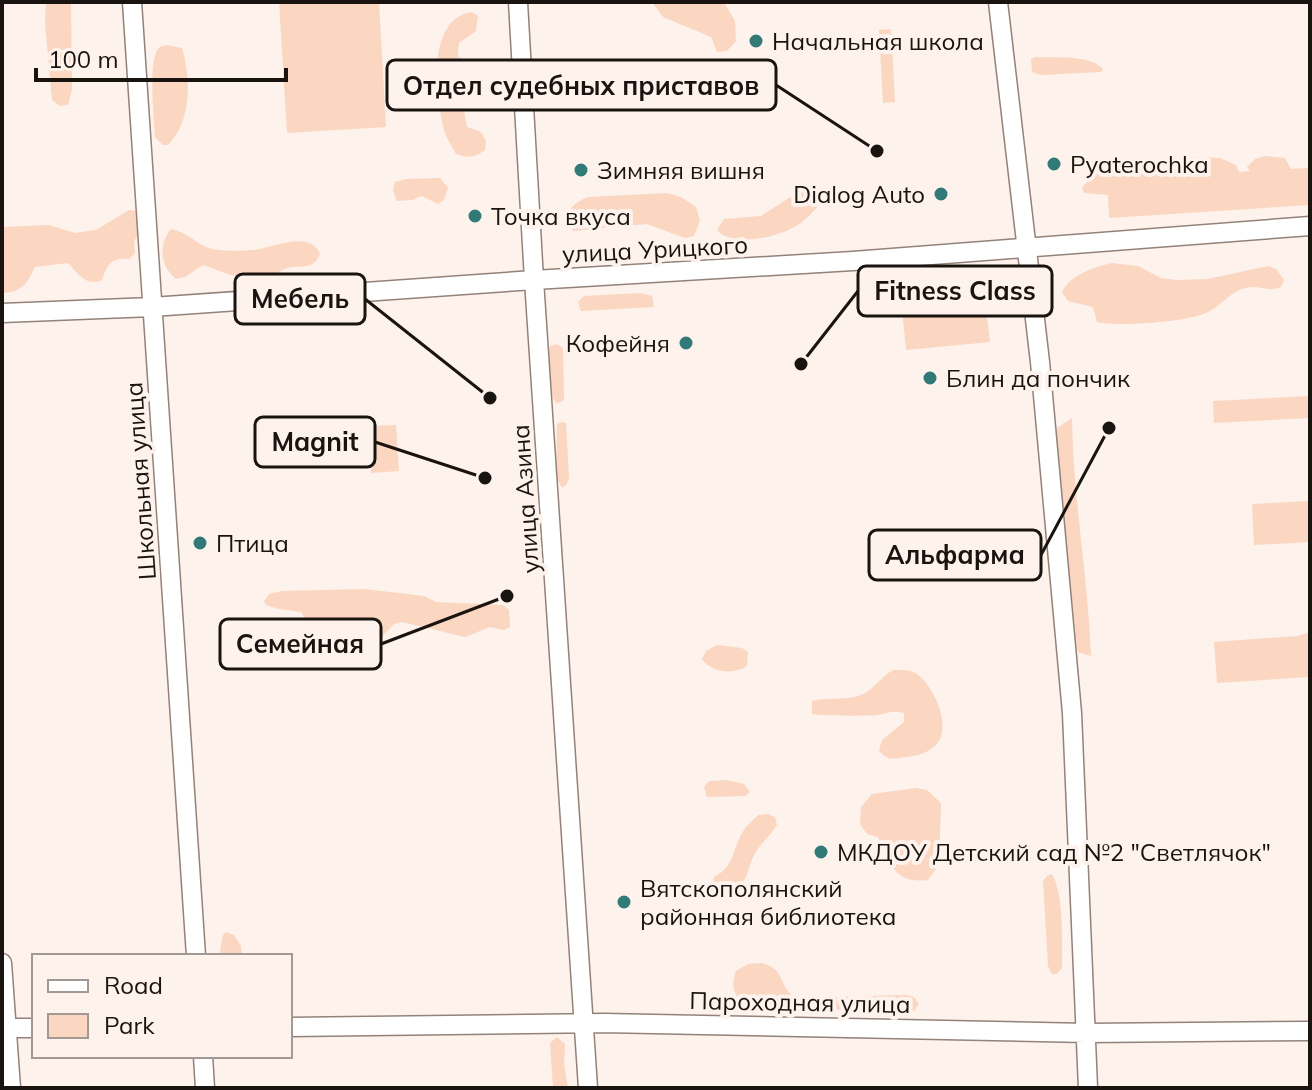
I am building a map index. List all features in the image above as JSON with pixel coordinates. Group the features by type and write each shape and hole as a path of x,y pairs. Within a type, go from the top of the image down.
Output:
{"street":[{"name":"Школьная улица","path":"132,2 196,954"},
{"name":"улица Азина","path":"518,2 588,1088"},
{"path":"998,2 1041,375 1073,723 1088,1088"},
{"name":"улица Урицкого","path":"2,313 152,307 853,261 1310,226"},
{"path":"2,963 4,1028 11,1088"},
{"name":"Пароходная улица","path":"292,1027 584,1023 1087,1033 1310,1031"},
{"path":"4,1028 32,1028"},
{"path":"203,1058 205,1088"}],"green space":[{"path":"46,2 71,2 72,89 68,105 60,106 52,100"},
{"path":"279,2 379,2 386,127 287,133"},
{"path":"652,2 724,2 735,21 736,41 727,51 717,52 711,37 663,17"},
{"path":"472,12 478,16 476,31 459,43 458,56 470,67 476,87 463,106 467,127 481,132 486,141 485,150 468,157 456,154 445,133 437,77 441,42 447,28 458,17"},
{"path":"891,29 895,102 883,103 879,30"},
{"path":"166,45 182,48 188,85 182,124 168,145 163,145 155,137 152,81 156,53"},
{"path":"1031,59 1081,59 1103,69 1101,72 1041,75 1032,72"},
{"path":"1265,156 1285,158 1291,169 1308,168 1310,205 1109,218 1108,195 1084,193 1082,188 1093,174 1140,165 1159,168 1197,157 1220,158 1236,165 1239,172 1250,171 1247,167 1255,159"},
{"path":"440,178 448,188 444,200 438,204 422,196 397,201 393,191 395,182"},
{"path":"803,189 819,190 824,200 804,221 788,230 744,240 733,239 717,230 724,219 761,216"},
{"path":"667,193 681,197 696,207 700,221 694,236 685,238 647,224 573,231 568,220 570,210 588,197"},
{"path":"129,210 137,211 141,216 139,234 134,241 135,253 129,259 111,263 102,280 87,281 68,263 35,267 23,286 2,293 2,227 49,225 75,233 96,230"},
{"path":"171,229 214,249 253,250 300,241 315,247 320,254 311,265 286,269 261,278 236,276 203,265 176,279 167,268 163,255 164,242"},
{"path":"1112,263 1138,266 1161,278 1177,280 1208,279 1268,266 1276,269 1284,280 1281,287 1276,289 1250,287 1240,290 1199,316 1136,324 1097,322 1093,307 1068,301 1062,292 1077,276"},
{"path":"641,293 652,296 654,307 581,311 578,302 584,296"},
{"path":"985,299 990,342 906,350 902,308"},
{"path":"557,344 563,348 564,400 557,404 549,384 548,368 550,346"},
{"path":"1310,396 1310,418 1214,423 1213,401"},
{"path":"1072,418 1091,656 1078,652 1070,622 1052,450 1057,428"},
{"path":"566,423 569,478 562,488 556,477 557,425"},
{"path":"396,425 399,471 371,473 369,426"},
{"path":"1310,501 1310,542 1254,545 1252,504"},
{"path":"364,589 424,596 436,602 503,605 509,610 510,627 504,630 490,627 465,637 402,622 394,624 378,641 369,642 347,619 338,618 321,640 317,639 301,612 279,609 266,605 264,601 269,594 282,591"},
{"path":"1310,632 1310,677 1217,683 1214,642 1298,636"},
{"path":"717,645 742,648 748,652 747,666 729,671 717,670 706,664 702,659 706,651"},
{"path":"893,670 917,674 938,704 942,733 929,751 894,759 887,758 879,750 882,740 904,722 904,713 865,716 812,714 812,701 863,694"},
{"path":"727,780 744,784 750,792 745,796 707,797 704,787 709,781"},
{"path":"916,788 927,790 941,803 939,865 928,880 908,879 900,875 890,864 878,837 867,834 860,824 861,807 872,794"},
{"path":"758,815 775,817 777,825 757,850 742,883 729,889 718,890 712,886 714,877 729,864 744,829"},
{"path":"1052,874 1059,894 1062,920 1062,968 1057,974 1052,974 1048,966 1043,881"},
{"path":"226,932 234,935 242,954 219,954"},
{"path":"762,963 779,974 796,998 906,995 914,997 919,1004 914,1011 758,1008 740,1000 733,985 736,971 748,964"},
{"path":"557,1037 565,1044 568,1088 553,1088 550,1043"}],"place":[{"name":"Начальная школа","path":"756,41"},
{"name":"Отдел судебных приставов","path":"877,151"},
{"name":"Pyaterochka","path":"1054,164"},
{"name":"Зимняя вишня","path":"581,170"},
{"name":"Dialog Auto","path":"941,194"},
{"name":"Точка вкуса","path":"475,216"},
{"name":"Кофейня","path":"686,343"},
{"name":"Fitness Class","path":"801,364"},
{"name":"Блин да пончик","path":"930,378"},
{"name":"Мебель","path":"490,398"},
{"name":"Альфарма","path":"1109,428"},
{"name":"Magnit","path":"485,478"},
{"name":"Птица","path":"200,543"},
{"name":"Семейная","path":"507,596"},
{"name":"МКДОУ Детский сад №2 \"Светлячок\"","path":"821,852"},
{"name":"Вятскополянский районная библиотека","path":"624,902"}]}
